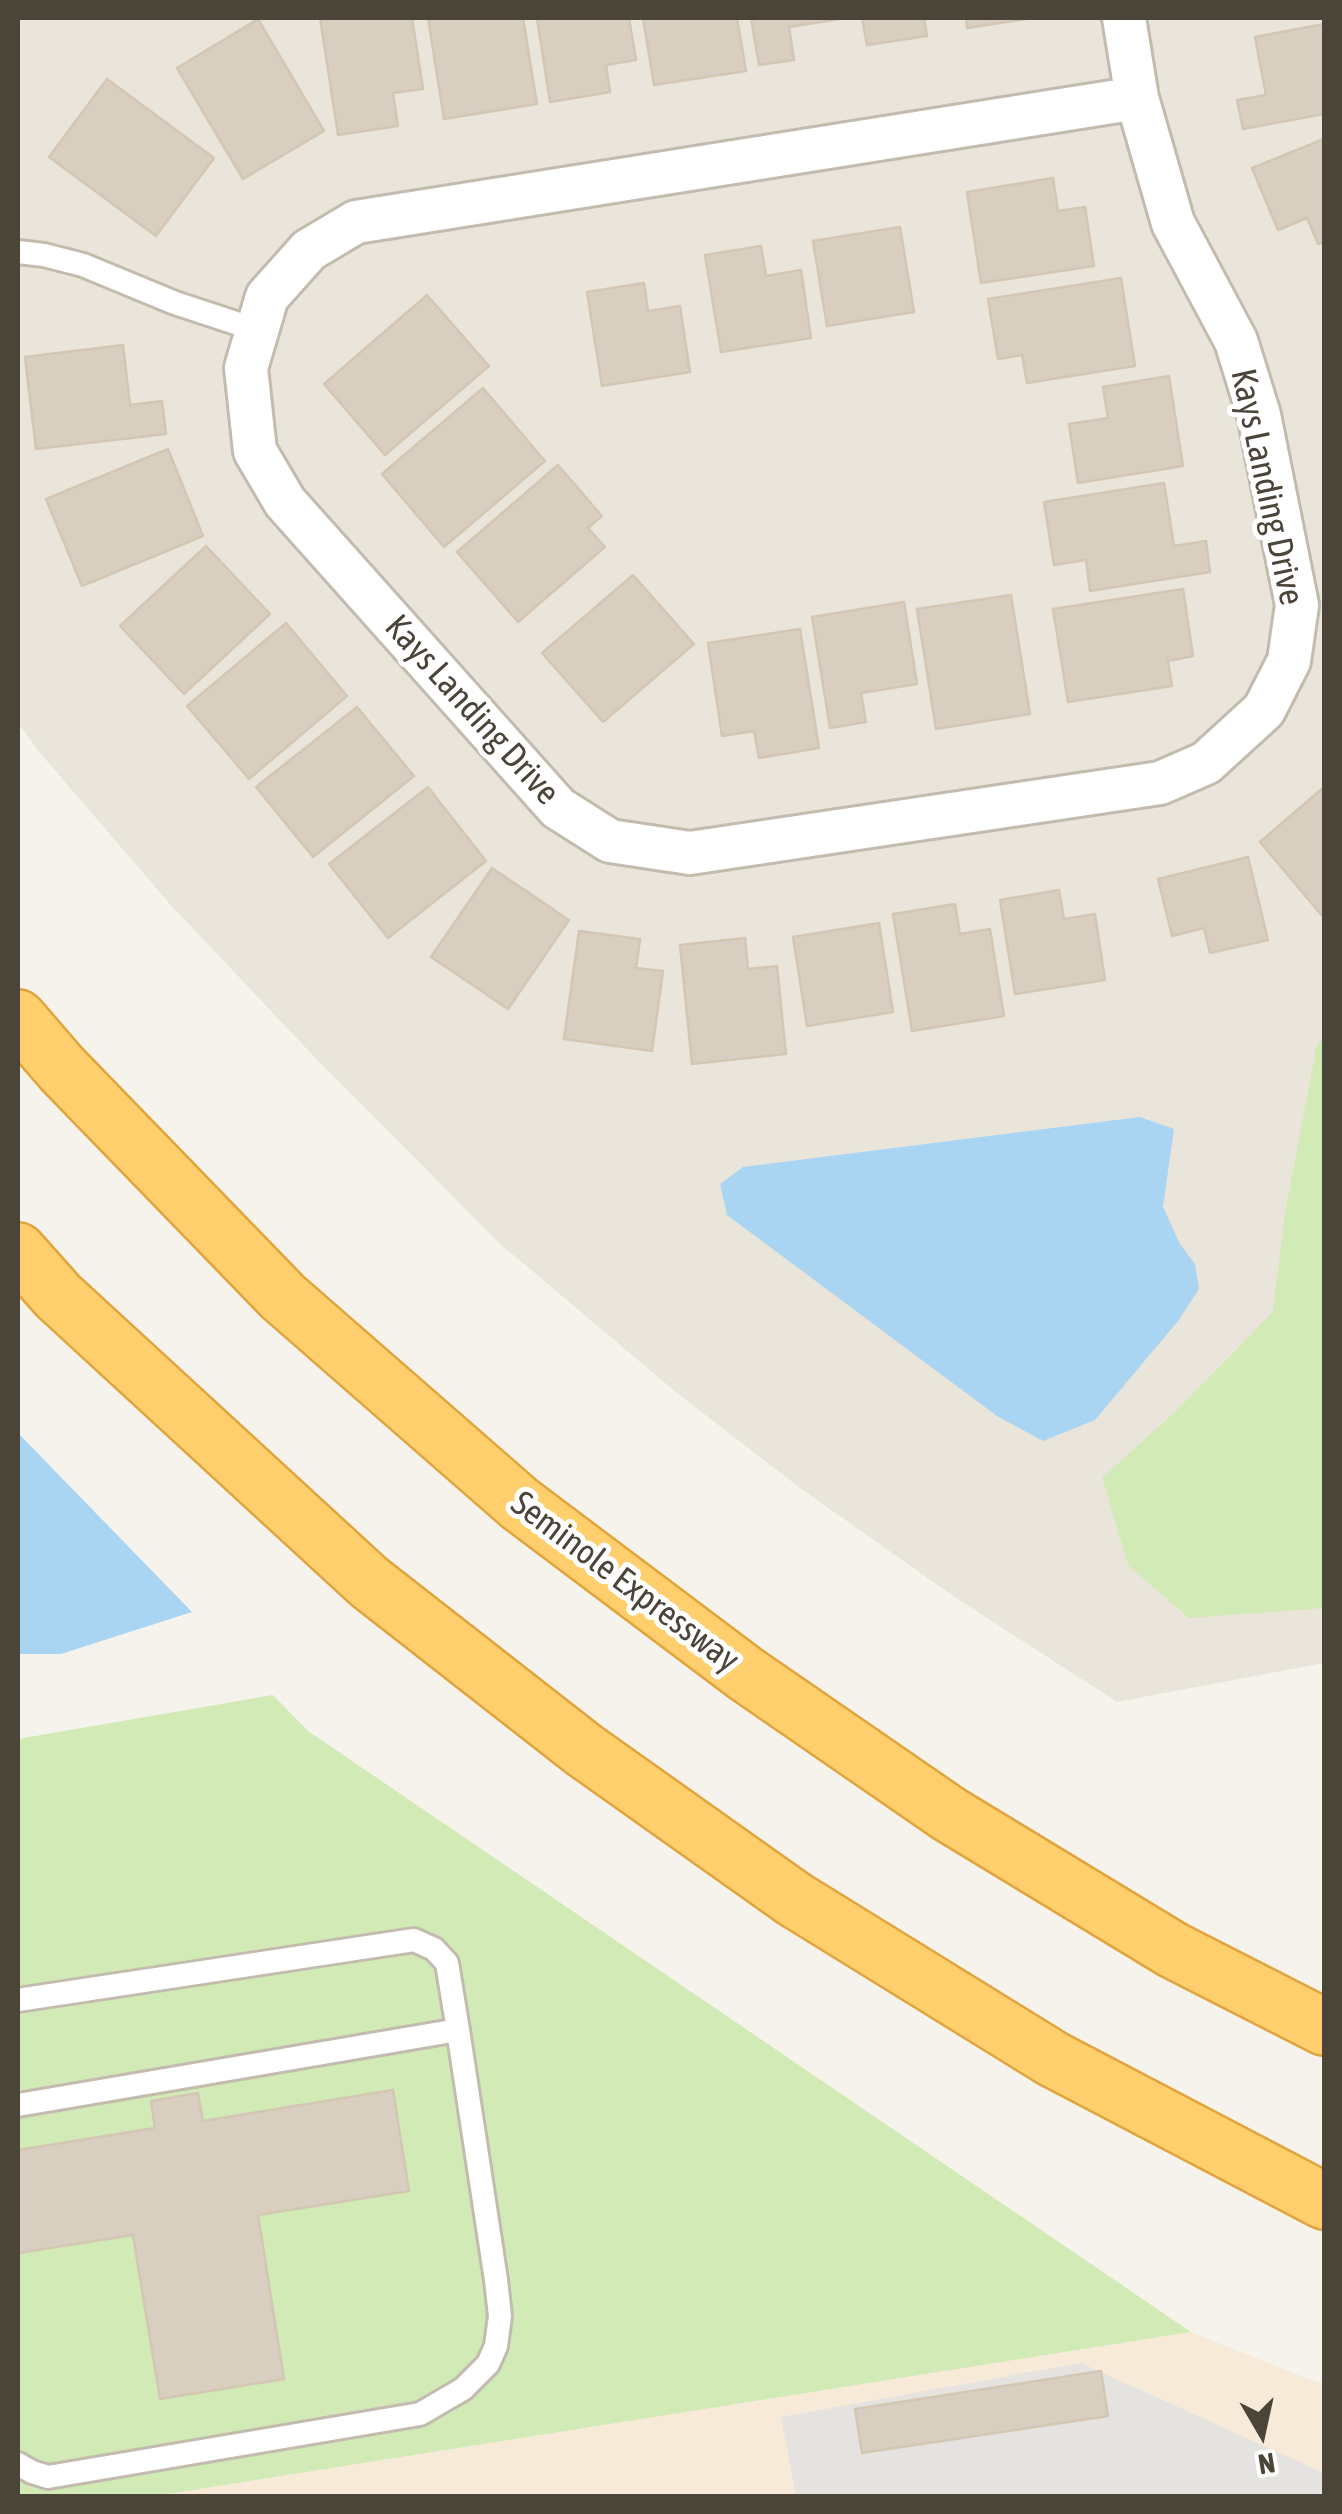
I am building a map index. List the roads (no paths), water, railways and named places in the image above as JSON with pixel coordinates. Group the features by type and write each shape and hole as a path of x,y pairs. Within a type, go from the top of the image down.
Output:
{"highway":[{"name":"Seminole Expressway","path":"18,1018 62,1069 283,1297 520,1504 746,1674 949,1814 1173,1950 1324,2027"},
{"path":"18,1251 58,1296 369,1582 584,1750 794,1899 1053,2059 1324,2201"}],"street":[{"name":"Kays Landing Drive","path":"1124,18 1137,98 1173,223 1236,341 1254,396 1297,606 1289,662 1264,710 1206,763 1160,783 690,853 610,841 558,808 285,502 255,450 246,368 267,297 309,250 356,222 1137,98"}],"lane":[{"path":"18,252 83,264 175,303 257,330"},
{"path":"18,2000 414,1940 434,1949 447,1963 500,2316 496,2346 488,2364 464,2388 420,2414 48,2476 18,2464"},
{"path":"18,2104 458,2030"}],"water":[{"path":"1140,1117 1174,1129 1163,1207 1180,1244 1195,1264 1199,1289 1178,1321 1095,1420 1043,1441 997,1416 727,1215 720,1184 743,1167"},
{"path":"18,1433 192,1612 61,1654 18,1654"}]}
